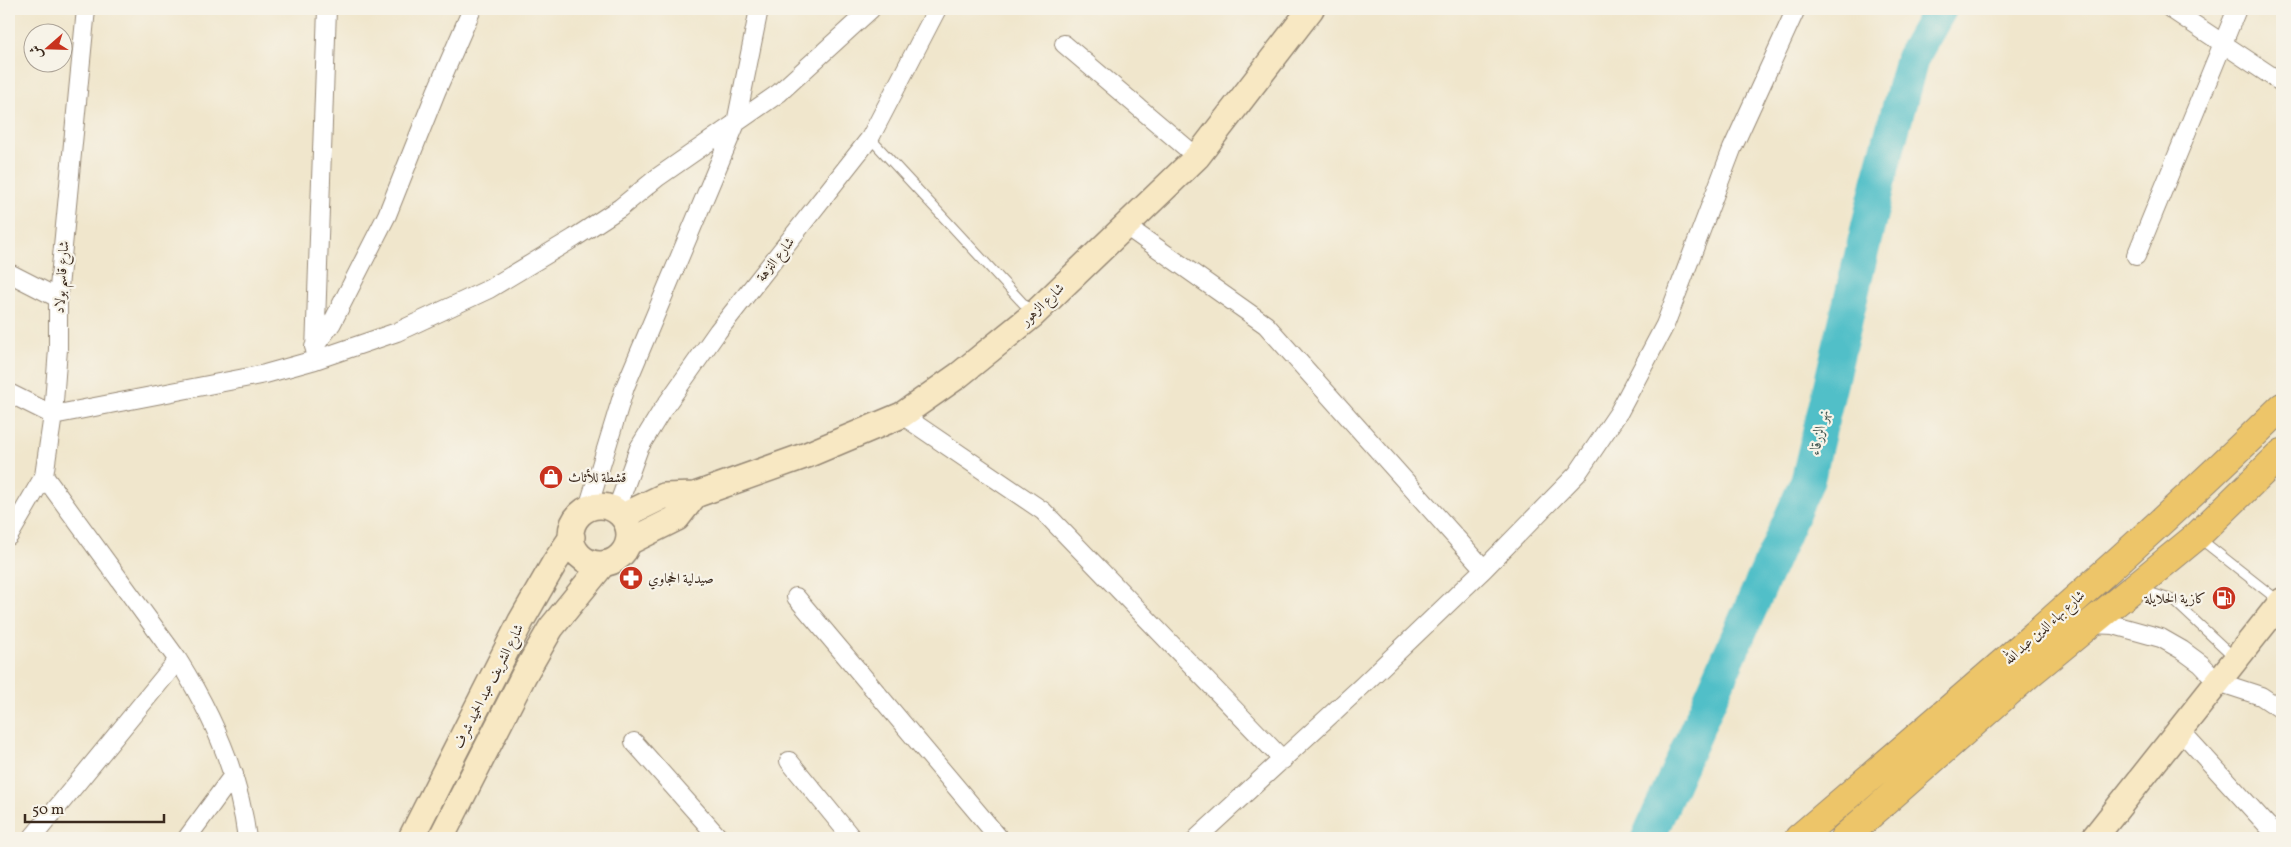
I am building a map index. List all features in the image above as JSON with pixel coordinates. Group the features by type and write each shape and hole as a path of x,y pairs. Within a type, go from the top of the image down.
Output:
{"main road":[{"name":"شارع الزهور","path":"619,514 664,496 695,495 807,455 902,416 959,375 1033,315 1197,157 1310,9"},
{"name":"شارع بهاء الدين عبد الله","path":"1844,838 2282,407"},
{"name":"شارع بهاء الدين عبد الله","path":"1799,838 2020,665 2090,624 2197,536 2282,453"},
{"path":"629,542 628,524 619,514 607,507 588,508 576,520 572,537 578,554 585,560 603,564 619,558 629,542 677,518 695,495"},
{"name":"شارع الشريف عبد الحميد شرف","path":"410,838 521,622 555,562 572,537"},
{"name":"شارع الشريف عبد الحميد شرف","path":"441,838 524,674 551,628 603,564"},
{"path":"2094,838 2282,602"}],"street":[{"name":"شارع قاسم بولاد","path":"11,531 44,476 53,415 58,349 58,298 86,9"},
{"path":"315,354 327,9"},
{"path":"315,354 387,216 440,82 472,9"},
{"path":"588,508 625,386 736,123 759,9"},
{"path":"9,393 53,415 265,374 315,354 397,332 489,289 620,208 658,177 779,93 871,9"},
{"name":"شارع النزهة","path":"619,514 639,448 661,412 718,331 870,138 937,9"},
{"path":"1197,838 1484,569 1577,474 1619,412 1665,325 1732,149 1796,9"},
{"path":"2170,9 2282,83"},
{"path":"2136,256 2236,9"},
{"path":"1064,44 1197,157"},
{"path":"1126,226 1266,325 1484,569"},
{"path":"9,273 58,298"},
{"path":"902,416 1043,511 1282,760"},
{"path":"44,476 178,660 210,717 234,774 247,838"},
{"path":"796,597 999,838"},
{"path":"2090,624 2114,625 2161,638 2201,664 2218,682 2261,696 2282,710"},
{"path":"32,838 178,660"},
{"path":"2180,730 2267,825 2282,838"},
{"path":"634,742 719,838"},
{"path":"789,761 852,838"},
{"path":"187,838 234,774"}],"lane":[{"path":"870,138 1033,315"},
{"path":"2197,536 2282,602"},
{"path":"2134,588 2174,600 2236,659"}],"waterway":[{"name":"نهر الزرقاء","path":"1648,838 1808,479 1878,184 1912,58 1940,9"}],"place":[{"name":"قشطة للأثاث","path":"551,477"},
{"name":"صيدلية الحجاوي","path":"631,578"},
{"name":"كازية الخلايلة","path":"2224,598"}]}
